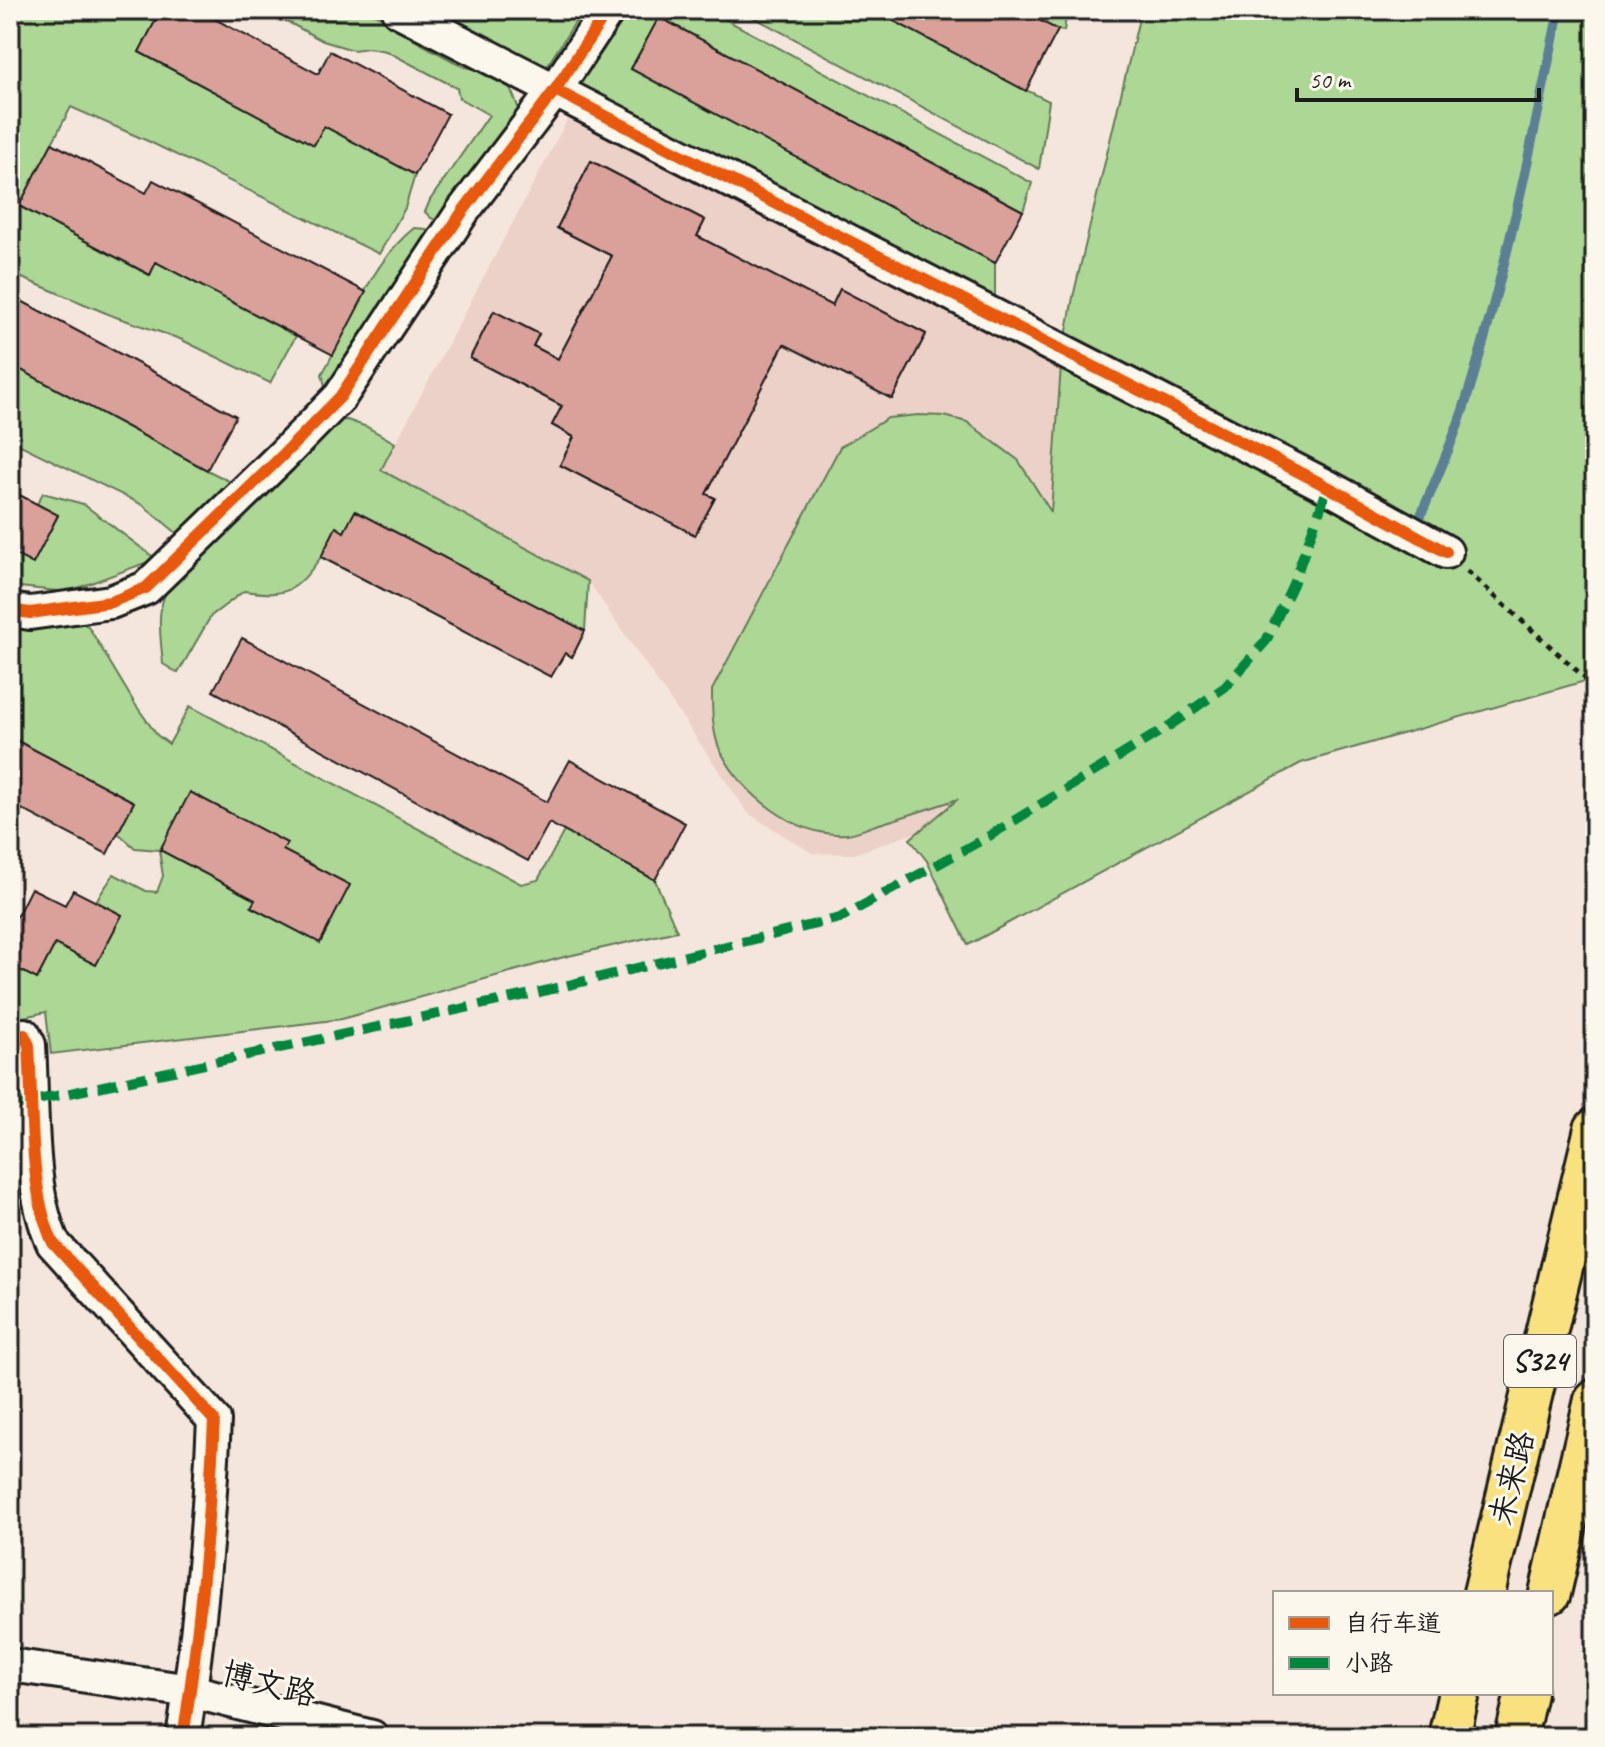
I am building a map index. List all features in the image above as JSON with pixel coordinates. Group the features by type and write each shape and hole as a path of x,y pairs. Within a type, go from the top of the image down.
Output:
{"main road":[{"name":"未来路","path":"1484,1591 1595,1129"},
{"name":"未来路","path":"1550,1591 1595,1400"},
{"path":"1449,1737 1459,1695"},
{"path":"1516,1737 1526,1695"}],"street":[{"path":"398,10 1357,502 1446,552"},
{"path":"10,610 30,613 111,602 146,588 340,397 463,211 555,90 608,10"},
{"path":"10,1038 24,1035 29,1045 37,1193 53,1243 214,1420 209,1521 191,1691 183,1737"},
{"name":"博文路","path":"10,1665 191,1691 372,1737"}],"path":[{"path":"1446,552 1595,687"}],"shaded area":[{"path":"572,111 1061,365 1049,545 960,797 923,830 854,854 812,853 748,813 588,581 381,470"}],"green space":[{"path":"10,10 161,10 139,52 314,145 324,126 415,175 405,208 379,254 150,142 71,107 19,206 149,275 156,262 296,336 270,383 180,339 113,316 10,273"},
{"path":"266,10 367,10 464,67 481,69 508,83 519,109 450,212 440,222 425,212 430,200 489,115 459,98 457,88 386,51 369,48 353,50 323,41"},
{"path":"423,10 583,10 542,74"},
{"path":"624,10 708,10 1032,183 1023,211 659,17 631,68 995,263 995,308 572,80"},
{"path":"740,10 1067,10 1064,31 1058,30 1026,90 1049,101 1039,169"},
{"path":"1141,10 1595,10 1595,663 1592,679 1301,763 968,945 927,861 910,839 958,799 847,834 809,829 790,821 756,797 720,750 715,736 712,690 840,447 888,418 944,416 967,422 1018,460 1051,512 1061,365 1073,297"},
{"path":"414,228 426,229 429,241 334,386 325,386 322,374 362,296 385,259"},
{"path":"10,364 237,485 179,535 143,505 10,440"},
{"path":"347,420 395,443 381,470 588,581 585,631 572,657 564,653 551,677 321,557 304,578 290,589 271,593 244,591 211,616 178,673 163,664 161,606 175,571 330,421"},
{"path":"43,493 83,504 156,559 67,592 10,586 10,552 33,563 58,516 37,504"},
{"path":"70,617 88,626 135,704 157,735 169,744 190,706 521,884 538,880 564,831 655,880 677,931 564,957 342,1019 51,1054 46,1012 10,1020 10,965 37,979 55,944 96,965 122,915 96,901 114,874 146,891 157,892 163,876 159,850 135,848 118,833 134,802 10,737 10,626"}],"building":[{"path":"161,10 198,10 318,74 330,51 448,114 415,175 324,126 314,145 139,52"},
{"path":"873,10 1020,10 1058,30 1026,91"},
{"path":"659,17 1023,211 995,263 631,69"},
{"path":"52,143 146,193 153,180 366,292 333,355 156,262 150,275 19,206"},
{"path":"591,161 705,220 697,236 832,306 840,289 926,334 892,399 784,344 706,494 715,498 695,535 560,465 574,437 552,425 562,406 470,358 494,311 539,334 533,346 558,359 612,256 557,228","holes":["657,268 734,309 657,456 580,416"]},
{"path":"591,161 705,220 697,236 832,306 840,289 926,334 892,399 784,344 706,494 715,498 695,535 560,465 574,437 552,425 562,406 470,358 494,311 539,334 533,346 558,359 612,256 557,228"},
{"path":"14,297 236,416 207,470 10,364 10,304"},
{"path":"10,490 58,515 33,564 10,552"},
{"path":"355,511 585,631 572,657 565,653 551,677 321,557 336,527 344,532"},
{"path":"242,638 547,802 570,760 685,823 655,880 549,823 528,861 213,691"},
{"path":"10,737 134,802 107,854 10,803"},
{"path":"190,792 287,843 283,850 350,885 320,943 251,907 255,900 160,850"},
{"path":"31,888 65,905 73,890 122,915 96,965 55,944 37,979 10,965 10,912 17,916"}],"waterway":[{"path":"1419,520 1459,421 1479,358 1528,160 1559,10"}],"marked path":[{"path":"10,1106 540,992 840,918 989,836 1169,726 1225,687 1266,641 1293,584 1328,487"}],"cycle path":[{"path":"10,610 30,613 111,602 146,588 281,457 340,397 463,211 555,90 608,10"},
{"path":"555,90 1328,487 1446,552"},
{"path":"10,1038 24,1035 29,1045 35,1172 39,1198 53,1243 214,1420 203,1579 183,1737"}]}
